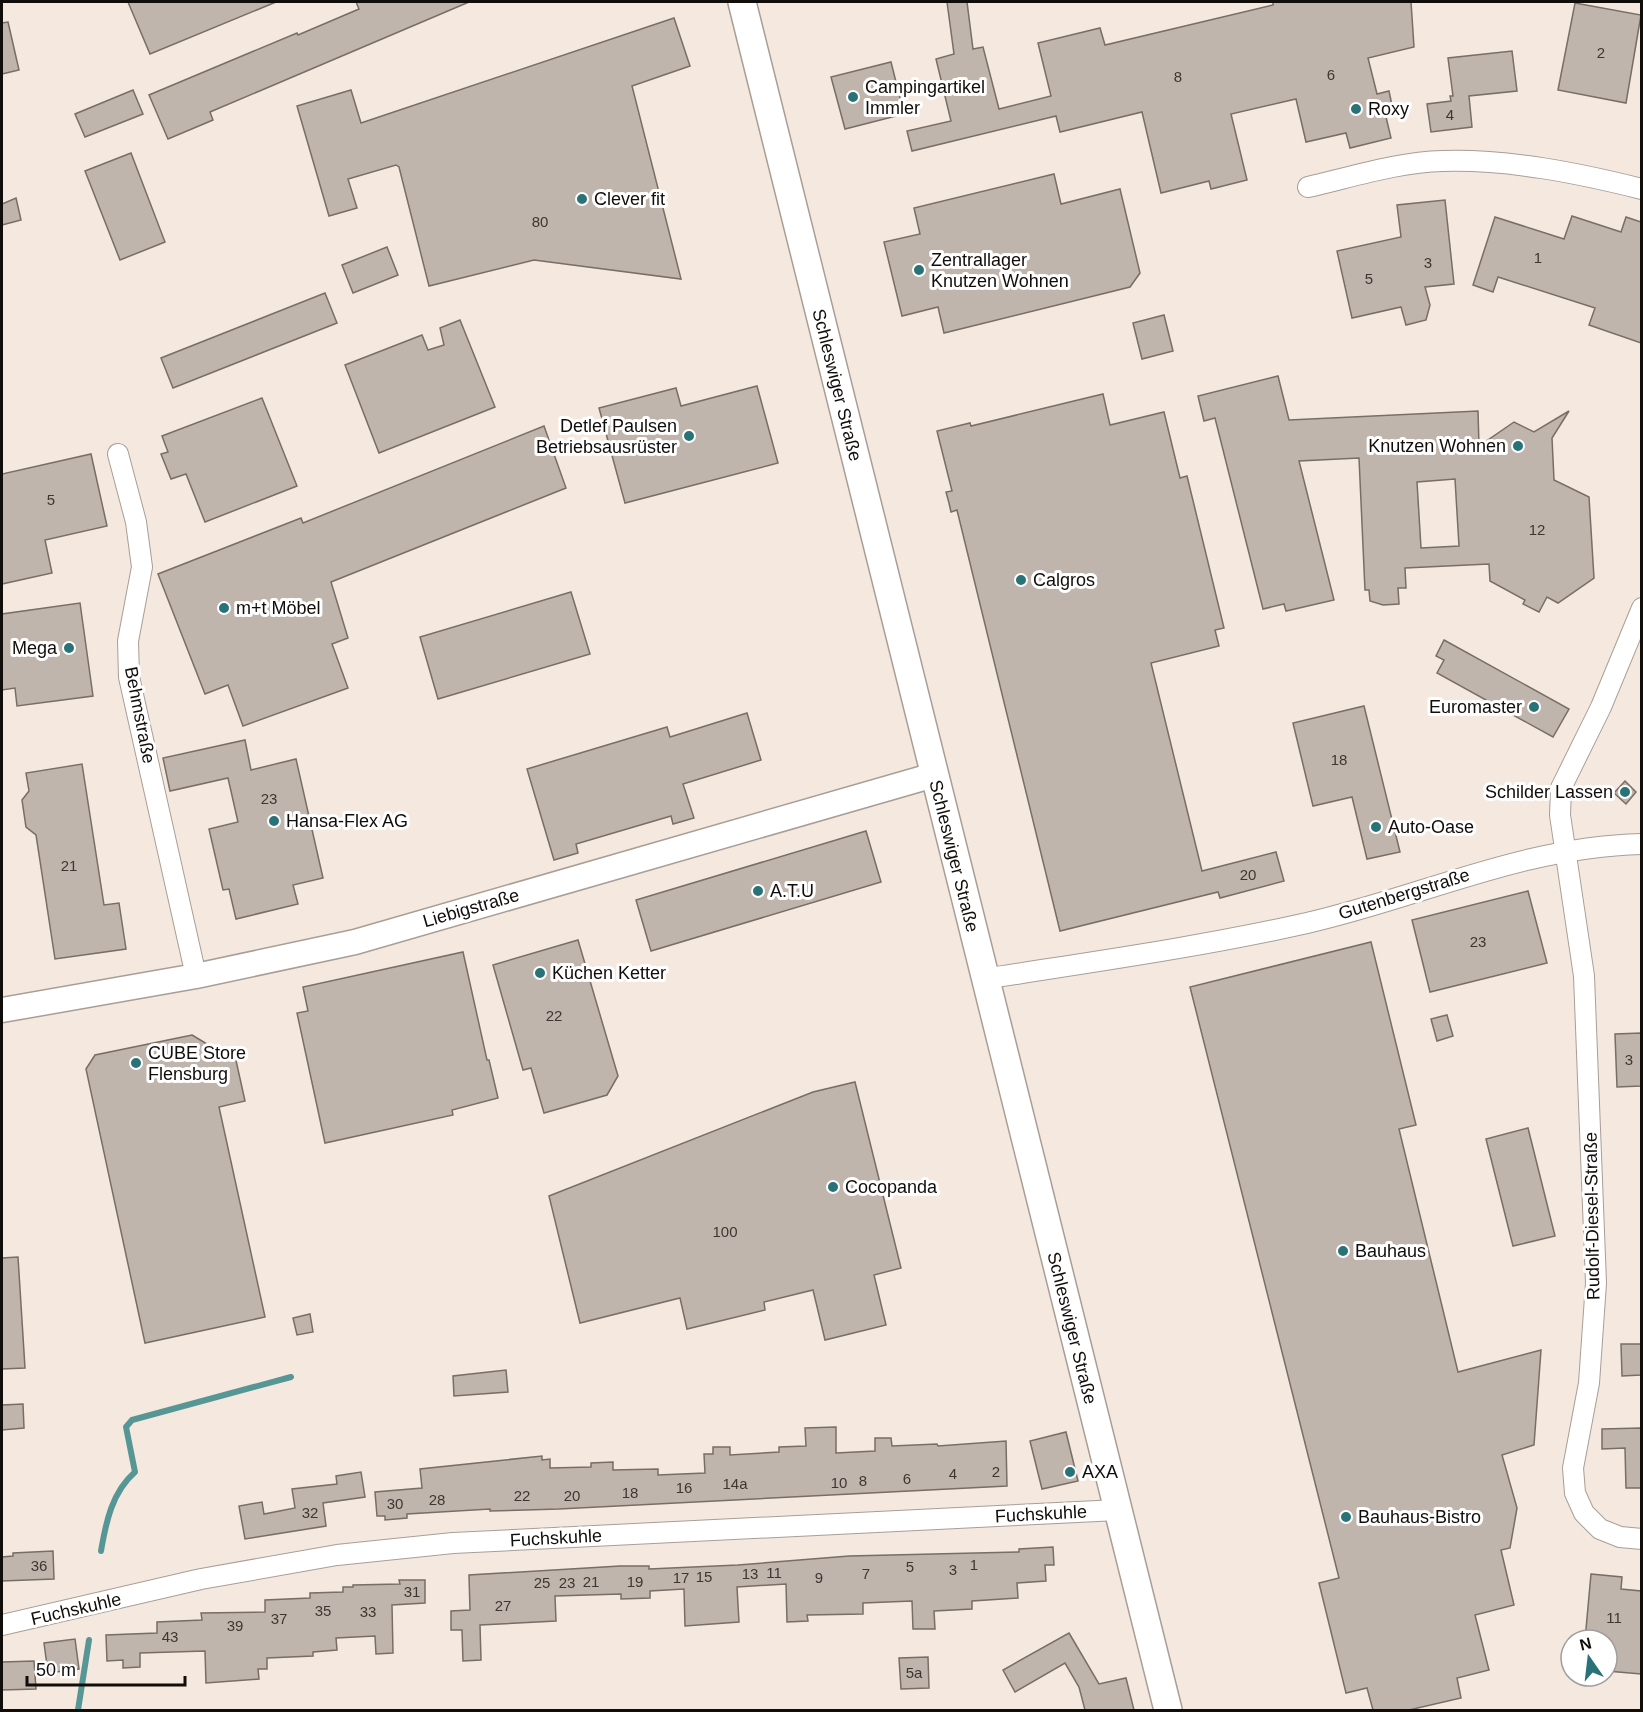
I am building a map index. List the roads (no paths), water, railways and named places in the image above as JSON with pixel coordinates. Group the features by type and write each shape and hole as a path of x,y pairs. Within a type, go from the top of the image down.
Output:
{"main road":[{"name":"Schleswiger Straße","path":"742,2 1168,1710"}],"street":[{"path":"1308,188 1385,169 1442,161 1512,165 1641,189"},
{"name":"Behmstraße","path":"118,454 136,522 142,567 128,640 129,678 196,976"},
{"path":"1565,850 1560,815 1561,788 1605,698 1641,608"},
{"name":"Liebigstraße","path":"2,1010 196,976 355,942 934,775"},
{"name":"Gutenbergstraße","path":"984,979 1307,923 1497,866 1565,850 1641,844"},
{"name":"Rudolf-Diesel-Straße","path":"1565,850 1584,976 1596,1282 1589,1383 1573,1468 1575,1493 1584,1513 1600,1529 1620,1537 1641,1539"},
{"name":"Fuchskuhle","path":"2,1625 201,1580 337,1556 453,1543 1118,1510"}],"waterway":[{"path":"101,1551 115,1498 135,1472 126,1427 132,1420 291,1377"},
{"path":"78,1710 89,1640"}],"place":[{"name":"Campingartikel Immler","path":"853,97"},
{"name":"Roxy","path":"1356,109"},
{"name":"Clever fit","path":"582,199"},
{"name":"Zentrallager Knutzen Wohnen","path":"919,270"},
{"name":"Detlef Paulsen Betriebsausrüster","path":"689,436"},
{"name":"Knutzen Wohnen","path":"1518,446"},
{"name":"Calgros","path":"1021,580"},
{"name":"m+t Möbel","path":"224,608"},
{"name":"Mega","path":"69,648"},
{"name":"Euromaster","path":"1534,707"},
{"name":"Schilder Lassen","path":"1625,792"},
{"name":"Hansa-Flex AG","path":"274,821"},
{"name":"Auto-Oase","path":"1376,827"},
{"name":"A.T.U","path":"758,891"},
{"name":"Küchen Ketter","path":"540,973"},
{"name":"CUBE Store Flensburg","path":"136,1063"},
{"name":"Cocopanda","path":"833,1187"},
{"name":"Bauhaus","path":"1343,1251"},
{"name":"AXA","path":"1070,1472"},
{"name":"Bauhaus-Bistro","path":"1346,1517"}]}
